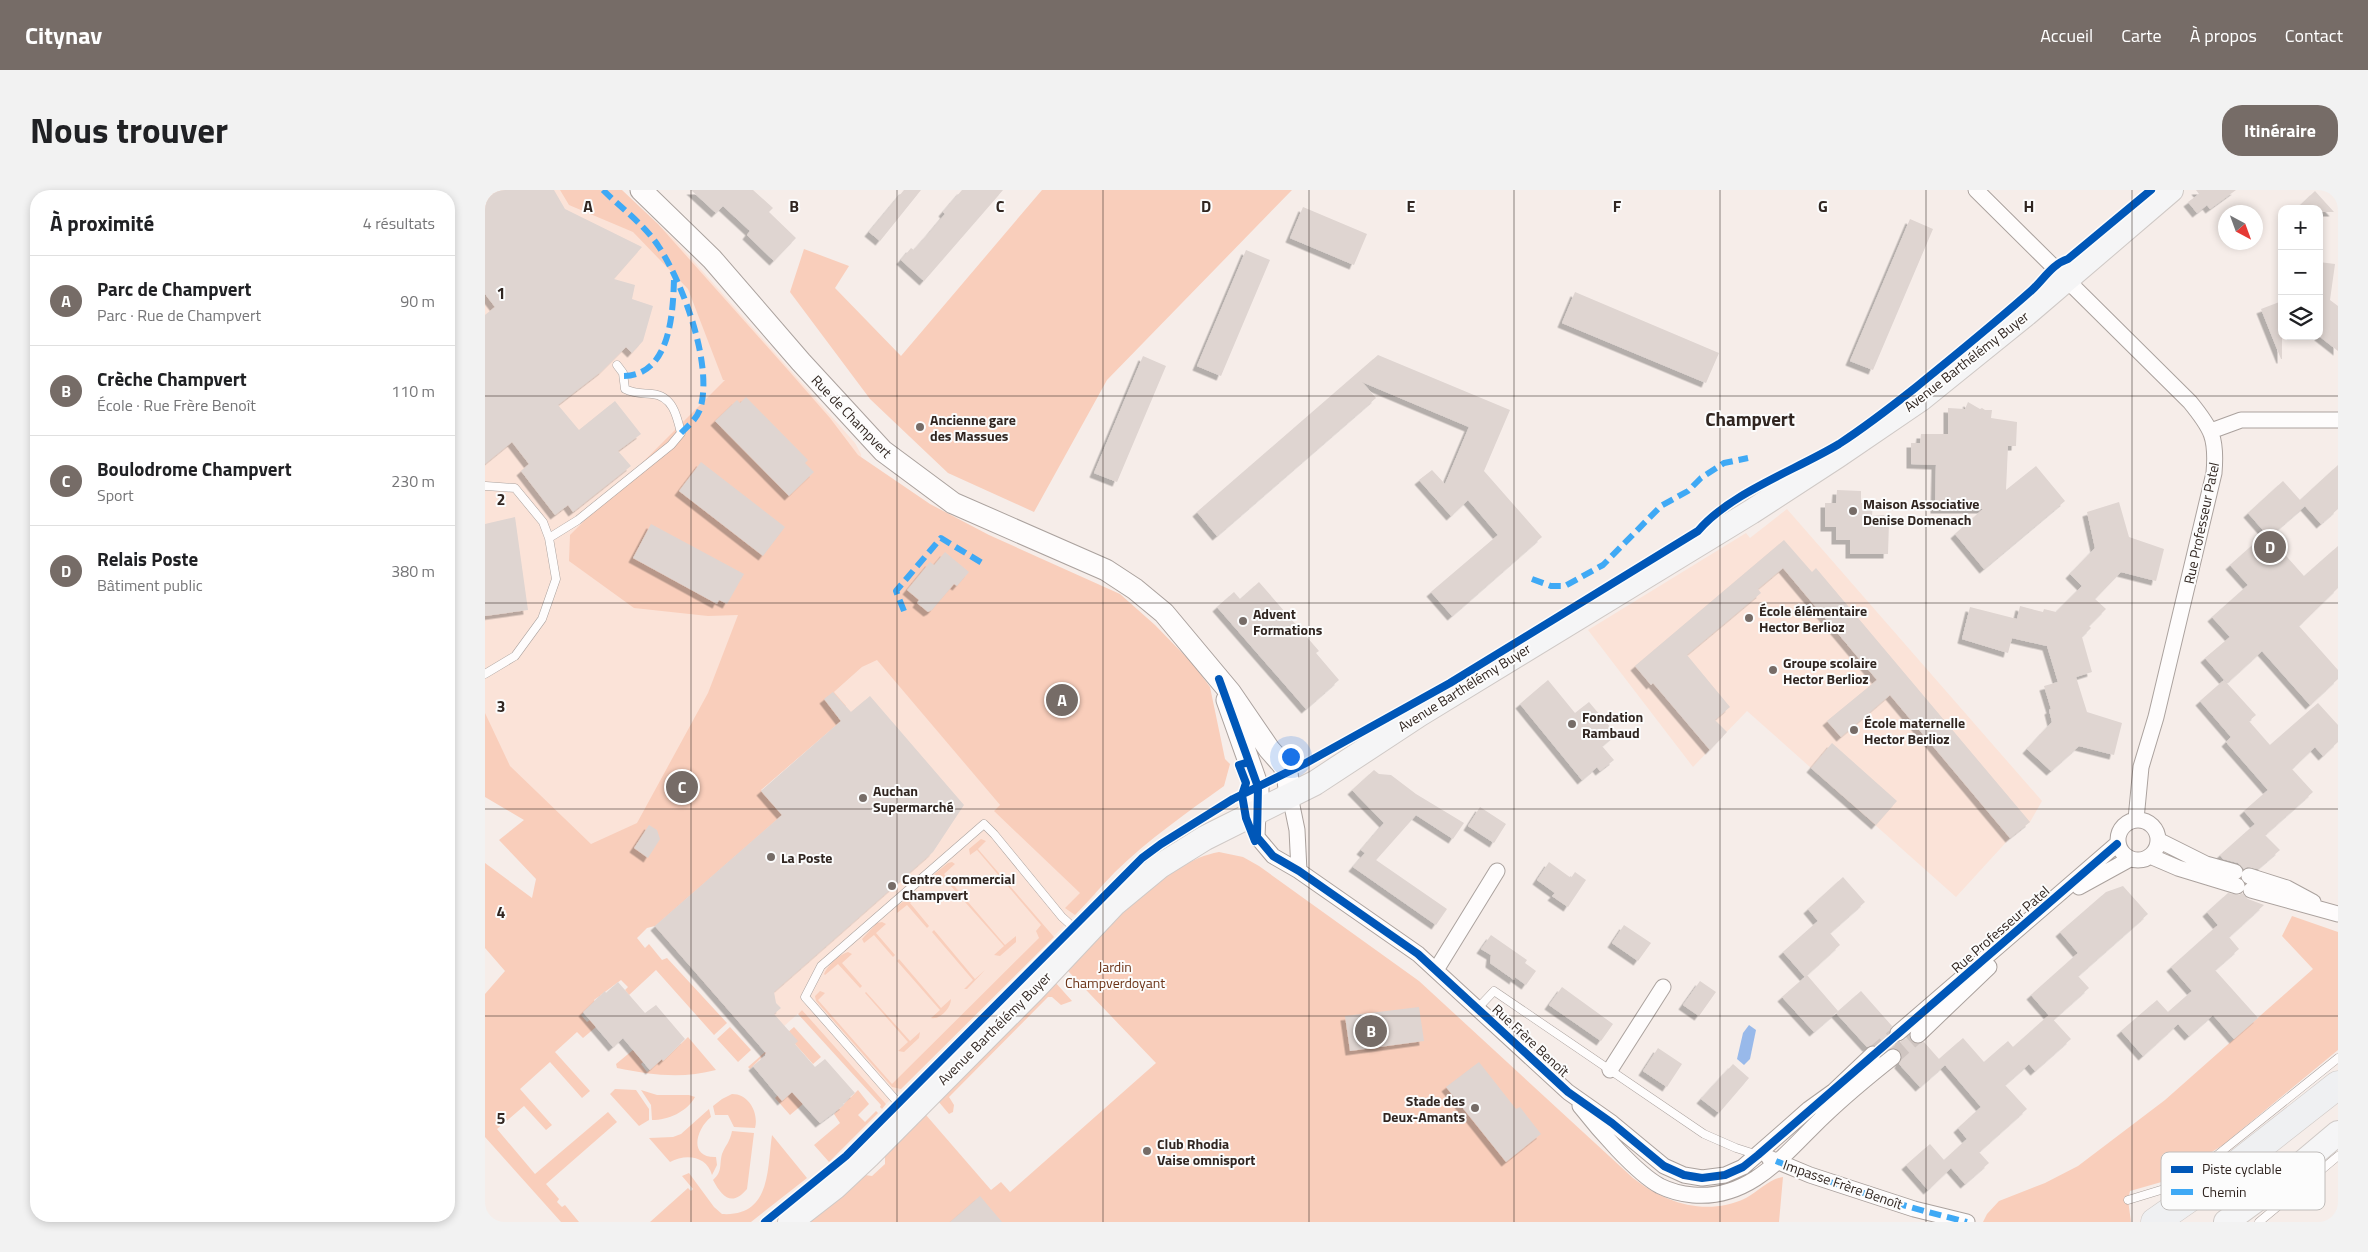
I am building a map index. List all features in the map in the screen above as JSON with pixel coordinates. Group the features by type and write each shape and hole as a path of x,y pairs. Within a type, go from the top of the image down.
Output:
{"highway":[{"path":"2253,1152 2338,1085"},
{"path":"2155,1222 2172,1210"}],"main road":[{"name":"Avenue Barthélémy Buyer","path":"790,1222 835,1187 909,1115 1114,904 1160,866 1205,838 1315,783 1443,699 1751,512 1837,456 1922,398 2066,280 2171,190"},
{"path":"2315,1152 2338,1133"},
{"path":"2226,1222 2242,1210"}],"street":[{"name":"Rue de Champvert","path":"641,190 712,259 801,362 883,451 953,502 1107,570 1135,589 1164,613 1219,679 1283,765 1287,773 1290,796"},
{"name":"Rue Professeur Patel","path":"1976,190 2190,402 2211,431 2216,449 2214,473 2155,717 2141,767 2136,819"},
{"path":"2211,431 2241,420 2338,420"},
{"name":"Rue de Champvert","path":"1219,679 1257,787 1258,812"},
{"path":"1290,796 1297,830 1299,871"},
{"name":"Rue Frère Benoît","path":"1258,812 1257,837 1273,856 1299,871 1418,954 1568,1092 1612,1123 1664,1166 1684,1174 1702,1178 1725,1175 1743,1167 1758,1155 1776,1161 1760,1176 1725,1194 1707,1196 1681,1194 1660,1186 1642,1172 1598,1129 1568,1092"},
{"path":"2136,819 2149,823 2154,827 2159,840 2150,856 2144,860 2130,859 2120,850 2117,844 2119,830 2129,821 2136,819"},
{"path":"2159,840 2284,901 2332,912"},
{"name":"Rue Professeur Patel","path":"1898,1033 2117,844"},
{"path":"2150,856 2179,868 2243,881"},
{"name":"Rue Professeur Patel","path":"1918,1035 2071,893 2086,882 2130,859"},
{"path":"1436,970 1497,871"},
{"path":"1610,1070 1663,987"},
{"path":"1758,1155 1809,1109 1860,1069 1873,1054"},
{"path":"1776,1161 1867,1077 1893,1057"},
{"name":"Impasse Frère Benoît","path":"1776,1161 1810,1175 1904,1206 1967,1222"}],"lane":[{"path":"549,538 578,520 671,445 681,433 676,413 669,401 659,395 635,394 625,389 623,373 617,365"},
{"path":"485,674 515,656 541,619 556,579 549,538 543,522 515,488 486,486"},
{"path":"909,1115 805,997 821,966 984,824 1062,917 1083,936"},
{"name":"Rue Frère Benoît","path":"1478,1008 1494,991 1704,1134 1758,1155"},
{"path":"2221,1152 2338,1058"},
{"path":"2325,1167 2338,1156"},
{"path":"2128,1200 2161,1190"},
{"path":"2259,1222 2273,1210"}],"shaded area":[{"path":"485,190 621,190 674,239 855,443 861,454 862,468 615,874 485,749"},
{"name":"Groupe scolaire Hector Berlioz","path":"1787,509 2042,801 2030,822 2010,838 1956,897 1747,711 1693,767 1588,630 1746,533 1750,538"},
{"name":"Centre commercial Champvert","path":"877,659 1000,805 1096,894 886,1104 802,1010 761,1047 655,926 782,815 761,791 841,721 834,692 862,667"}],"green space":[{"path":"560,190 622,190 658,224 830,418 858,455 930,504 989,535 1120,594 1155,625 1193,664 1210,687 1225,759 1230,764 1224,786 1141,849 1115,872 1075,915 1065,908 1080,893 994,811 1000,805 877,660 862,667 834,692 846,706 836,714 841,721 761,790 782,815 655,926 647,928 637,938 645,948 649,944 662,960 667,958 727,1023 714,1035 656,970 629,995 625,990 628,987 621,980 594,1000 595,1002 581,1015 587,1022 590,1020 596,1027 583,1038 577,1032 555,1052 590,1091 582,1098 550,1062 520,1089 552,1125 546,1130 524,1106 497,1129 535,1174 608,1112 617,1122 546,1184 559,1199 557,1202 562,1207 565,1205 579,1222 561,1222 485,1137 485,994 505,971 485,948 485,863 532,898 536,879 499,840 524,820 485,797 485,713 510,766 591,844 637,823 708,693 738,615 708,616 634,608 569,561 570,535 725,380 723,380 688,289 633,232 569,205"},
{"path":"1042,190 1292,190 1107,380 1034,512 948,473 870,399 790,292 804,249 849,266 835,288 901,356"},
{"path":"981,839 986,841 978,849 1054,937 901,1089 892,1087 816,1001 815,996 820,991 825,993 818,1000 892,1084 1039,938 1036,931 1041,925 977,850 970,855 969,849"},
{"name":"Jardin Champverdoyant","path":"1219,852 1243,857 1259,866 1419,981 1645,1187 1672,1200 1701,1207 1716,1206 1731,1204 1746,1198 1768,1183 1783,1177 1779,1222 809,1222 865,1175 872,1176 885,1164 885,1156 926,1115 991,1190 1001,1182 1010,1192 1156,1063 1067,970 1118,918 1157,883 1199,858"},
{"path":"952,862 955,864 944,874 1005,945 1016,936 1016,942 1000,956 994,955 1004,946 942,876 932,884 932,876"},
{"path":"916,893 920,894 910,903 929,926 927,928 907,905 897,913 897,906"},
{"path":"2292,916 2338,932 2338,1050 2223,1145 2212,1152 2161,1152 2161,1182 2130,1191 2128,1200 2131,1222 1983,1222 1987,1214 1999,1201 2045,1183 2078,1166 2165,1100 2313,969 2282,936"},
{"path":"882,922 886,924 876,933 895,955 893,957 874,935 864,943 862,939 877,923"},
{"path":"934,930 975,979 985,970 967,989 964,989 973,980 932,932"},
{"path":"848,952 852,954 842,963 862,986 860,988 838,964 824,974 834,961"},
{"path":"899,959 941,1008 951,999 944,1013 938,1017 931,1018 940,1010 897,961"},
{"path":"1055,982 1072,1001 1061,1005 1052,997 1048,997 949,1097 954,1105 953,1112 949,1114 938,1101"},
{"path":"866,992 910,1041 920,1032 919,1038 904,1052 898,1051 908,1042"},
{"path":"802,1010 886,1104 882,1109 881,1105 798,1014"},
{"path":"730,1027 751,1050 738,1062 717,1039"},
{"path":"794,1027 821,1057 813,1064 795,1044 774,1045 750,1069 748,1067"},
{"path":"688,1037 716,1070 703,1073 667,1075 617,1068 616,1064 633,1050 643,1062 641,1064 647,1072 662,1059 664,1060"},
{"path":"615,1089 636,1090 649,1109 649,1120 639,1126 610,1094"},
{"path":"641,1090 657,1095 689,1095 695,1097 687,1107 677,1114 664,1119 652,1120 651,1105"},
{"path":"858,1090 869,1104 858,1115 865,1122 876,1111 878,1113 829,1162 814,1145 840,1123 834,1114"},
{"path":"792,1092 803,1104 790,1115 775,1098 778,1095 783,1100"},
{"path":"732,1094 743,1097 751,1105 755,1116 755,1128 734,1127 728,1115 715,1115 713,1106"},
{"path":"709,1109 711,1117 702,1128 697,1142 701,1153 716,1157 717,1165 712,1175 706,1164 695,1158 676,1159 670,1162 649,1138 673,1137 681,1134"},
{"path":"732,1131 754,1133 747,1189 737,1198 732,1199 720,1191 713,1180 719,1171 722,1154"},
{"path":"772,1135 807,1178 751,1222 650,1222 688,1188 691,1191 693,1189 682,1176 689,1173 714,1207 722,1214 738,1213 750,1208 758,1200 767,1176"}],"water":[{"path":"1749,1025 1756,1030 1750,1059 1744,1065 1737,1059 1743,1033"}],"building":[{"path":"485,190 554,190 565,209 642,247 614,279 635,285 632,299 653,306 643,341 632,353 626,347 602,371 558,405 579,430 615,401 641,434 618,451 631,466 573,512 568,505 555,515 521,471 529,464 512,442 485,464 485,315 495,307 485,294"},
{"path":"691,190 753,190 773,208 769,212 796,238 774,261 747,235 750,231 723,206 716,213"},
{"path":"904,190 921,190 880,241 869,232"},
{"path":"962,190 1003,190 924,281 901,260 911,248 914,250 930,232 945,214 943,212"},
{"path":"2196,190 2236,190 2210,209 2207,205 2197,213 2188,202 2199,194"},
{"path":"2315,191 2334,212 2323,212 2323,205 2300,205"},
{"path":"1303,207 1367,234 1354,265 1290,238"},
{"path":"1910,219 1933,229 1873,370 1850,361"},
{"path":"1246,250 1270,260 1221,376 1197,366"},
{"path":"2323,262 2335,264 2330,300 2338,306 2338,351 2323,339"},
{"path":"1575,292 1719,353 1706,383 1562,323"},
{"path":"2278,303 2278,340 2282,340 2282,359 2281,359 2261,309"},
{"path":"1378,355 1510,410 1484,471 1542,537 1452,616 1431,592 1498,535 1468,500 1451,516 1419,480 1432,470 1445,484 1469,427 1362,382 1376,398 1217,536 1197,512"},
{"path":"1143,356 1166,366 1117,482 1094,473"},
{"path":"746,397 808,460 805,463 814,472 789,496 715,421 737,400 740,403"},
{"path":"1968,402 1980,409 1992,410 1991,418 2017,422 2016,446 2008,446 2006,490 2036,466 2065,501 1984,569 1955,534 1983,509 1935,509 1936,465 1911,464 1911,443 1920,443 1921,434 1948,434 1948,408 1965,409"},
{"path":"701,462 785,527 763,556 679,491"},
{"path":"2338,465 2338,509 2321,524 2305,506 2269,537 2248,513 2283,481 2300,500"},
{"path":"1837,490 1861,491 1861,503 1873,503 1872,516 1884,515 1889,522 1888,554 1850,554 1850,540 1836,540 1836,527 1825,527 1825,503 1836,503"},
{"path":"2119,502 2129,537 2164,549 2156,581 2121,572 2095,599 2106,609 2089,626 2091,628 2082,637 2092,672 2076,677 2087,712 2122,723 2114,755 2079,746 2051,771 2027,749 2052,722 2049,710 2051,709 2044,686 2058,682 2047,646 2012,638 2008,653 1962,639 1970,607 2017,619 2020,606 2043,612 2044,609 2056,612 2082,586 2070,574 2095,548 2087,512"},
{"path":"515,517 528,610 485,616 485,524"},
{"path":"651,524 744,574 727,604 719,600 717,604 633,558"},
{"path":"2266,533 2304,576 2338,546 2338,588 2299,626 2338,670 2338,679 2310,705 2262,651 2227,683 2205,658 2230,637 2212,617 2248,585 2230,565"},
{"path":"1784,540 1812,572 1816,568 2030,822 2010,838 1890,695 1841,737 1827,721 1877,680 1783,568 1758,589 1761,593 1687,655 1730,707 1715,720 1727,732 1710,750 1653,683 1651,685 1635,666"},
{"path":"945,552 969,572 957,586 954,584 932,610 928,612 917,603 919,600 907,590 930,562 934,565"},
{"path":"1259,582 1319,651 1316,653 1339,680 1306,709 1217,607 1234,592 1240,599"},
{"name":"Fondation Rambaud","path":"1548,680 1575,713 1589,702 1616,734 1602,746 1614,760 1600,771 1597,767 1582,780 1520,704"},
{"path":"2224,680 2256,715 2249,721 2270,745 2318,703 2338,725 2338,742 2323,756 2315,747 2292,769 2313,792 2265,835 2280,850 2258,869 2247,867 2244,869 2238,863 2223,859 2220,855 2255,824 2244,811 2268,790 2226,742 2231,737 2200,701"},
{"path":"833,692 851,712 870,696 964,805 933,852 774,992 776,1003 781,1008 774,1014 798,1041 795,1044 815,1067 825,1059 855,1093 843,1103 844,1105 820,1123 792,1092 782,1101 753,1066 766,1053 655,926 782,815 761,791 841,721 824,699"},
{"path":"1832,743 1897,801 1876,825 1811,768"},
{"path":"1374,770 1379,774 1391,775 1416,794 1464,823 1453,839 1416,815 1376,860 1447,909 1436,925 1353,867 1365,853 1361,850 1384,823 1352,790"},
{"path":"1480,807 1506,824 1494,843 1468,826"},
{"path":"649,825 657,830 660,839 648,858 634,848"},
{"path":"1549,862 1571,878 1575,872 1586,880 1568,907 1552,896 1555,893 1537,880"},
{"path":"1843,877 1865,902 1830,933 1840,945 1807,975 1838,1011 1814,1032 1782,997 1805,977 1783,952 1818,921 1808,909"},
{"path":"2123,886 2148,914 2078,976 2089,988 2053,1020 2031,995 2078,953 2060,932 2106,892"},
{"path":"2228,893 2239,895 2242,893 2248,899 2264,905 2229,937 2239,949 2215,970 2258,1018 2234,1039 2213,1015 2189,1036 2178,1024 2143,1056 2121,1031 2157,1000 2168,1012 2192,991 2171,967 2218,925 2207,912"},
{"path":"1624,925 1651,943 1638,961 1612,943"},
{"path":"1491,935 1527,960 1525,963 1536,971 1526,985 1515,977 1514,980 1490,963 1491,955 1481,949"},
{"path":"1700,981 1716,992 1699,1016 1683,1005"},
{"path":"618,982 645,1013 656,1005 685,1039 663,1061 662,1059 650,1070 623,1038 613,1047 583,1012 605,991 606,993"},
{"path":"1562,987 1613,1024 1601,1041 1549,1005"},
{"path":"1861,991 1892,1026 1889,1034 1891,1039 1900,1042 1909,1036 1915,1044 1924,1042 1939,1059 1963,1038 1984,1062 2008,1041 2013,1047 2049,1015 2071,1039 2035,1071 2029,1064 2005,1085 2027,1109 1979,1152 1989,1163 1965,1184 1951,1168 1928,1190 1906,1165 1930,1144 1944,1160 1967,1139 1958,1128 1981,1107 1945,1065 1920,1087 1899,1064 1902,1056 1900,1051 1891,1048 1882,1054 1880,1048 1876,1045 1867,1047 1836,1013"},
{"path":"1419,1007 1424,1041 1350,1051 1345,1016"},
{"path":"1658,1048 1682,1064 1667,1087 1643,1071"},
{"path":"1479,1062 1516,1109 1520,1107 1541,1134 1506,1162 1446,1087"},
{"path":"1733,1064 1749,1078 1719,1113 1701,1099"},
{"path":"980,1196 1002,1222 950,1222"}],"tunnel":[{"path":"1873,1054 1898,1033"},
{"path":"1893,1057 1918,1035"}],"marked path":[{"path":"603,190 640,224 659,247 686,302 699,346 703,388 698,414 681,433"},
{"path":"624,376 639,373 651,365 660,354 670,325 674,279"},
{"path":"1532,579 1551,586 1565,586 1603,565 1661,506 1688,491 1701,478 1724,463 1748,458"},
{"path":"904,611 896,591 941,538 982,563"},
{"path":"1776,1161 1870,1195 1967,1222"}],"cycle path":[{"path":"765,1222 846,1156 1142,858 1233,799 1306,763 1450,683 1698,531 1711,517 1727,505 1764,483 1839,444 1878,417 1974,340 2018,303 2057,264 2068,259 2151,190"},
{"path":"1219,679 1258,787 1257,837 1273,856 1299,871 1418,954 1568,1092 1612,1123 1664,1166 1684,1175 1702,1178 1725,1175 1743,1167 2117,844"},
{"path":"1249,762 1239,765 1246,783 1242,795 1246,818 1255,841"}],"place":[{"name":"Ancienne gare des Massues","path":"920,427"},
{"name":"Maison Associative Denise Domenach","path":"1853,511"},
{"name":"Relais Poste","path":"2270,547"},
{"name":"École élémentaire Hector Berlioz","path":"1749,618"},
{"name":"Advent Formations","path":"1243,621"},
{"name":"Groupe scolaire Hector Berlioz","path":"1773,670"},
{"name":"Parc de Champvert","path":"1062,700"},
{"name":"Fondation Rambaud","path":"1572,724"},
{"name":"École maternelle Hector Berlioz","path":"1854,730"},
{"name":"Boulodrome Champvert","path":"682,787"},
{"name":"Auchan Supermarché","path":"863,798"},
{"name":"La Poste","path":"771,857"},
{"name":"Centre commercial Champvert","path":"892,886"},
{"name":"Crèche Champvert","path":"1371,1031"},
{"name":"Stade des Deux-Amants","path":"1475,1108"},
{"name":"Club Rhodia Vaise omnisport","path":"1147,1151"}],"district":[{"name":"Champvert","path":"1750,418"}]}
